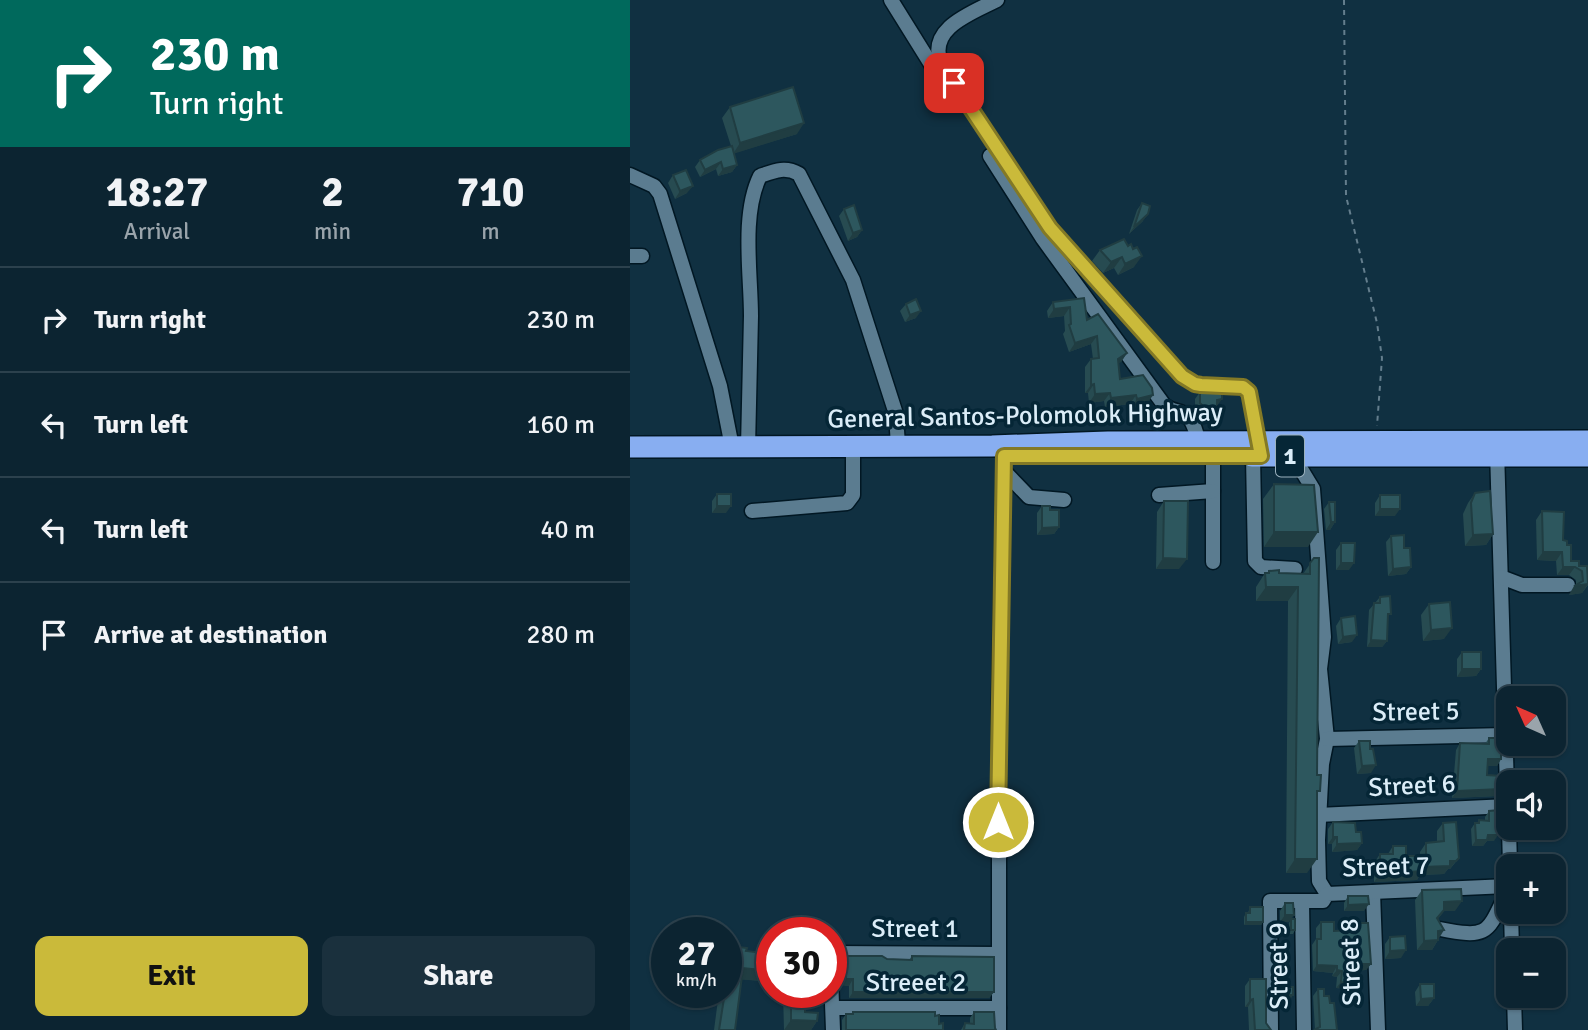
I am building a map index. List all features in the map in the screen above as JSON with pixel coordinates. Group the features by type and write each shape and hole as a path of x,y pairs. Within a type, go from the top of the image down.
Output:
{"highway":[{"name":"General Santos-Polomolok Highway","path":"630,447 898,446 1257,451 1376,442 1497,449 1588,441"},
{"name":"1","path":"630,457 853,457 1004,464 1206,449"},
{"name":"1","path":"1257,451 1293,456 1497,449 1588,456"}],"street":[{"path":"891,0 1043,239 1164,405 1171,411 1183,413 1190,418 1206,449 1213,491 1213,562"},
{"path":"899,0 901,16"},
{"path":"997,0 960,20 943,33 937,48 941,63 1050,228 1182,376 1195,384 1243,387 1249,392 1257,451 1255,561 1261,567 1295,569"},
{"path":"740,447 751,314 749,252 754,188 760,176 778,169 791,169 799,174 853,280 896,414 898,446"},
{"path":"630,175 654,186 660,194 740,447"},
{"path":"1497,449 1504,686"},
{"path":"1293,456 1313,489 1324,637 1321,669 1327,739 1322,764 1319,880 1327,894"},
{"path":"752,511 847,503 853,495 853,457"},
{"path":"1004,464 1029,497 1064,500"},
{"path":"999,1030 999,716 1004,464"},
{"path":"1159,495 1213,491"},
{"path":"1501,577 1522,585 1568,585"},
{"name":"Street 5","path":"1327,739 1496,735"},
{"name":"Street 6","path":"1318,815 1496,807"},
{"name":"Street 7","path":"1271,1030 1270,901 1322,901 1327,894 1496,888"},
{"name":"Street 8","path":"1373,892 1378,1030"},
{"name":"Street 9","path":"1303,902 1304,1030"},
{"path":"1440,929 1471,935 1485,930 1496,915"},
{"name":"Street 1","path":"847,953 998,954"},
{"path":"833,1008 833,1030"},
{"name":"Streeet 2","path":"847,1008 999,1008"},
{"path":"1514,1008 1515,1030"}],"path":[{"path":"1344,0 1346,195 1377,323 1382,358 1376,442"}],"building":[{"path":"793,87 804,123 740,143 730,107"},
{"path":"732,146 737,165 723,169 721,162 705,170 700,160"},
{"path":"686,170 693,186 680,191 673,175"},
{"path":"1142,203 1150,206 1148,214 1134,227"},
{"path":"854,205 862,230 853,233 844,209"},
{"path":"1124,239 1128,246 1131,244 1133,249 1137,247 1142,256 1125,264 1122,257 1111,262 1100,250"},
{"path":"1084,298 1087,320 1098,314 1127,353 1118,359 1120,379 1143,375 1152,388 1153,395 1137,399 1136,395 1111,398 1110,393 1095,394 1094,384 1091,385 1091,359 1099,358 1097,336 1075,343 1069,325 1070,307 1054,309 1053,302"},
{"path":"916,299 921,311 910,315 906,304"},
{"path":"1222,391 1222,399 1217,400 1217,406 1203,406 1200,403 1200,392"},
{"path":"1274,484 1314,485 1318,532 1274,532"},
{"path":"1490,491 1493,534 1473,535 1471,503 1475,493"},
{"path":"717,494 731,494 731,506 717,506"},
{"path":"1380,495 1400,495 1400,509 1380,509"},
{"path":"1164,501 1188,501 1187,559 1163,558"},
{"path":"1329,502 1335,502 1335,522 1331,522"},
{"path":"1042,506 1059,510 1059,527 1042,528"},
{"path":"1542,511 1564,512 1563,540 1567,541 1567,545 1571,545 1571,561 1579,561 1579,566 1587,566 1588,584 1574,586 1583,581 1582,571 1575,567 1563,567 1562,552 1543,552"},
{"path":"1404,535 1404,548 1410,548 1411,567 1393,569 1391,536"},
{"path":"1341,543 1355,543 1354,563 1341,563"},
{"path":"1314,558 1319,558 1317,775 1321,775 1320,791 1317,791 1317,859 1295,859 1298,587 1266,587 1265,573 1279,570 1279,573 1310,574 1310,563"},
{"path":"1390,596 1391,614 1388,614 1387,641 1371,640 1374,603 1380,603 1380,597"},
{"path":"1450,602 1452,628 1431,630 1429,604"},
{"path":"1355,616 1357,635 1343,637 1341,618"},
{"path":"1462,652 1481,652 1481,669 1462,669"},
{"path":"1489,738 1496,738 1496,756 1501,756 1501,759 1488,759 1487,775 1496,776 1496,789 1457,791 1460,743 1489,744"},
{"path":"1359,741 1370,741 1376,765 1362,766"},
{"path":"1496,810 1496,835 1488,835 1487,840 1476,840 1475,823 1479,823 1479,820 1489,821 1489,811"},
{"path":"1333,822 1355,823 1356,832 1361,832 1362,843 1337,844 1337,837 1333,837"},
{"path":"1456,822 1459,858 1450,861 1450,866 1380,874 1380,854 1393,854 1393,846 1406,846 1406,856 1426,856 1426,843 1444,841 1443,823"},
{"path":"1461,889 1462,901 1444,902 1444,910 1437,918 1444,930 1438,931 1438,940 1424,941 1422,890"},
{"path":"1348,896 1368,896 1369,904 1348,905"},
{"path":"1285,903 1293,903 1294,915 1285,915"},
{"path":"1250,907 1263,907 1263,922 1246,922 1246,913 1250,913"},
{"path":"1291,919 1295,919 1295,930 1291,930"},
{"path":"1321,922 1334,922 1334,931 1352,930 1352,923 1368,923 1371,964 1354,964 1352,983 1341,982 1342,971 1337,970 1337,966 1317,965 1317,939 1321,939"},
{"path":"1405,936 1406,950 1390,951 1390,937"},
{"path":"742,947 747,948 746,951 756,952 756,969 743,968 742,976"},
{"path":"847,956 882,956 887,959 912,960 912,956 994,957 994,992 853,992 853,979 847,979"},
{"path":"1250,979 1266,979 1266,1023 1271,1030 1255,1030"},
{"path":"1285,981 1289,981 1289,987 1293,987 1293,995 1285,995"},
{"path":"1420,984 1434,984 1434,998 1421,999"},
{"path":"1318,989 1324,989 1324,996 1329,996 1330,1003 1334,1003 1337,1030 1314,1030 1320,1027"},
{"path":"722,1008 738,1008 735,1030 719,1030"},
{"path":"791,1008 805,1008 805,1012 818,1013 817,1021 791,1020"},
{"path":"935,1012 935,1016 939,1015 939,1024 943,1023 943,1030 846,1030 846,1014"},
{"path":"974,1012 994,1012 996,1030 964,1030 965,1023 974,1024"}],"route":[{"path":"954,83 1050,228 1182,376 1195,384 1243,387 1249,392 1252,396 1261,456 1004,456 998,822"}]}
